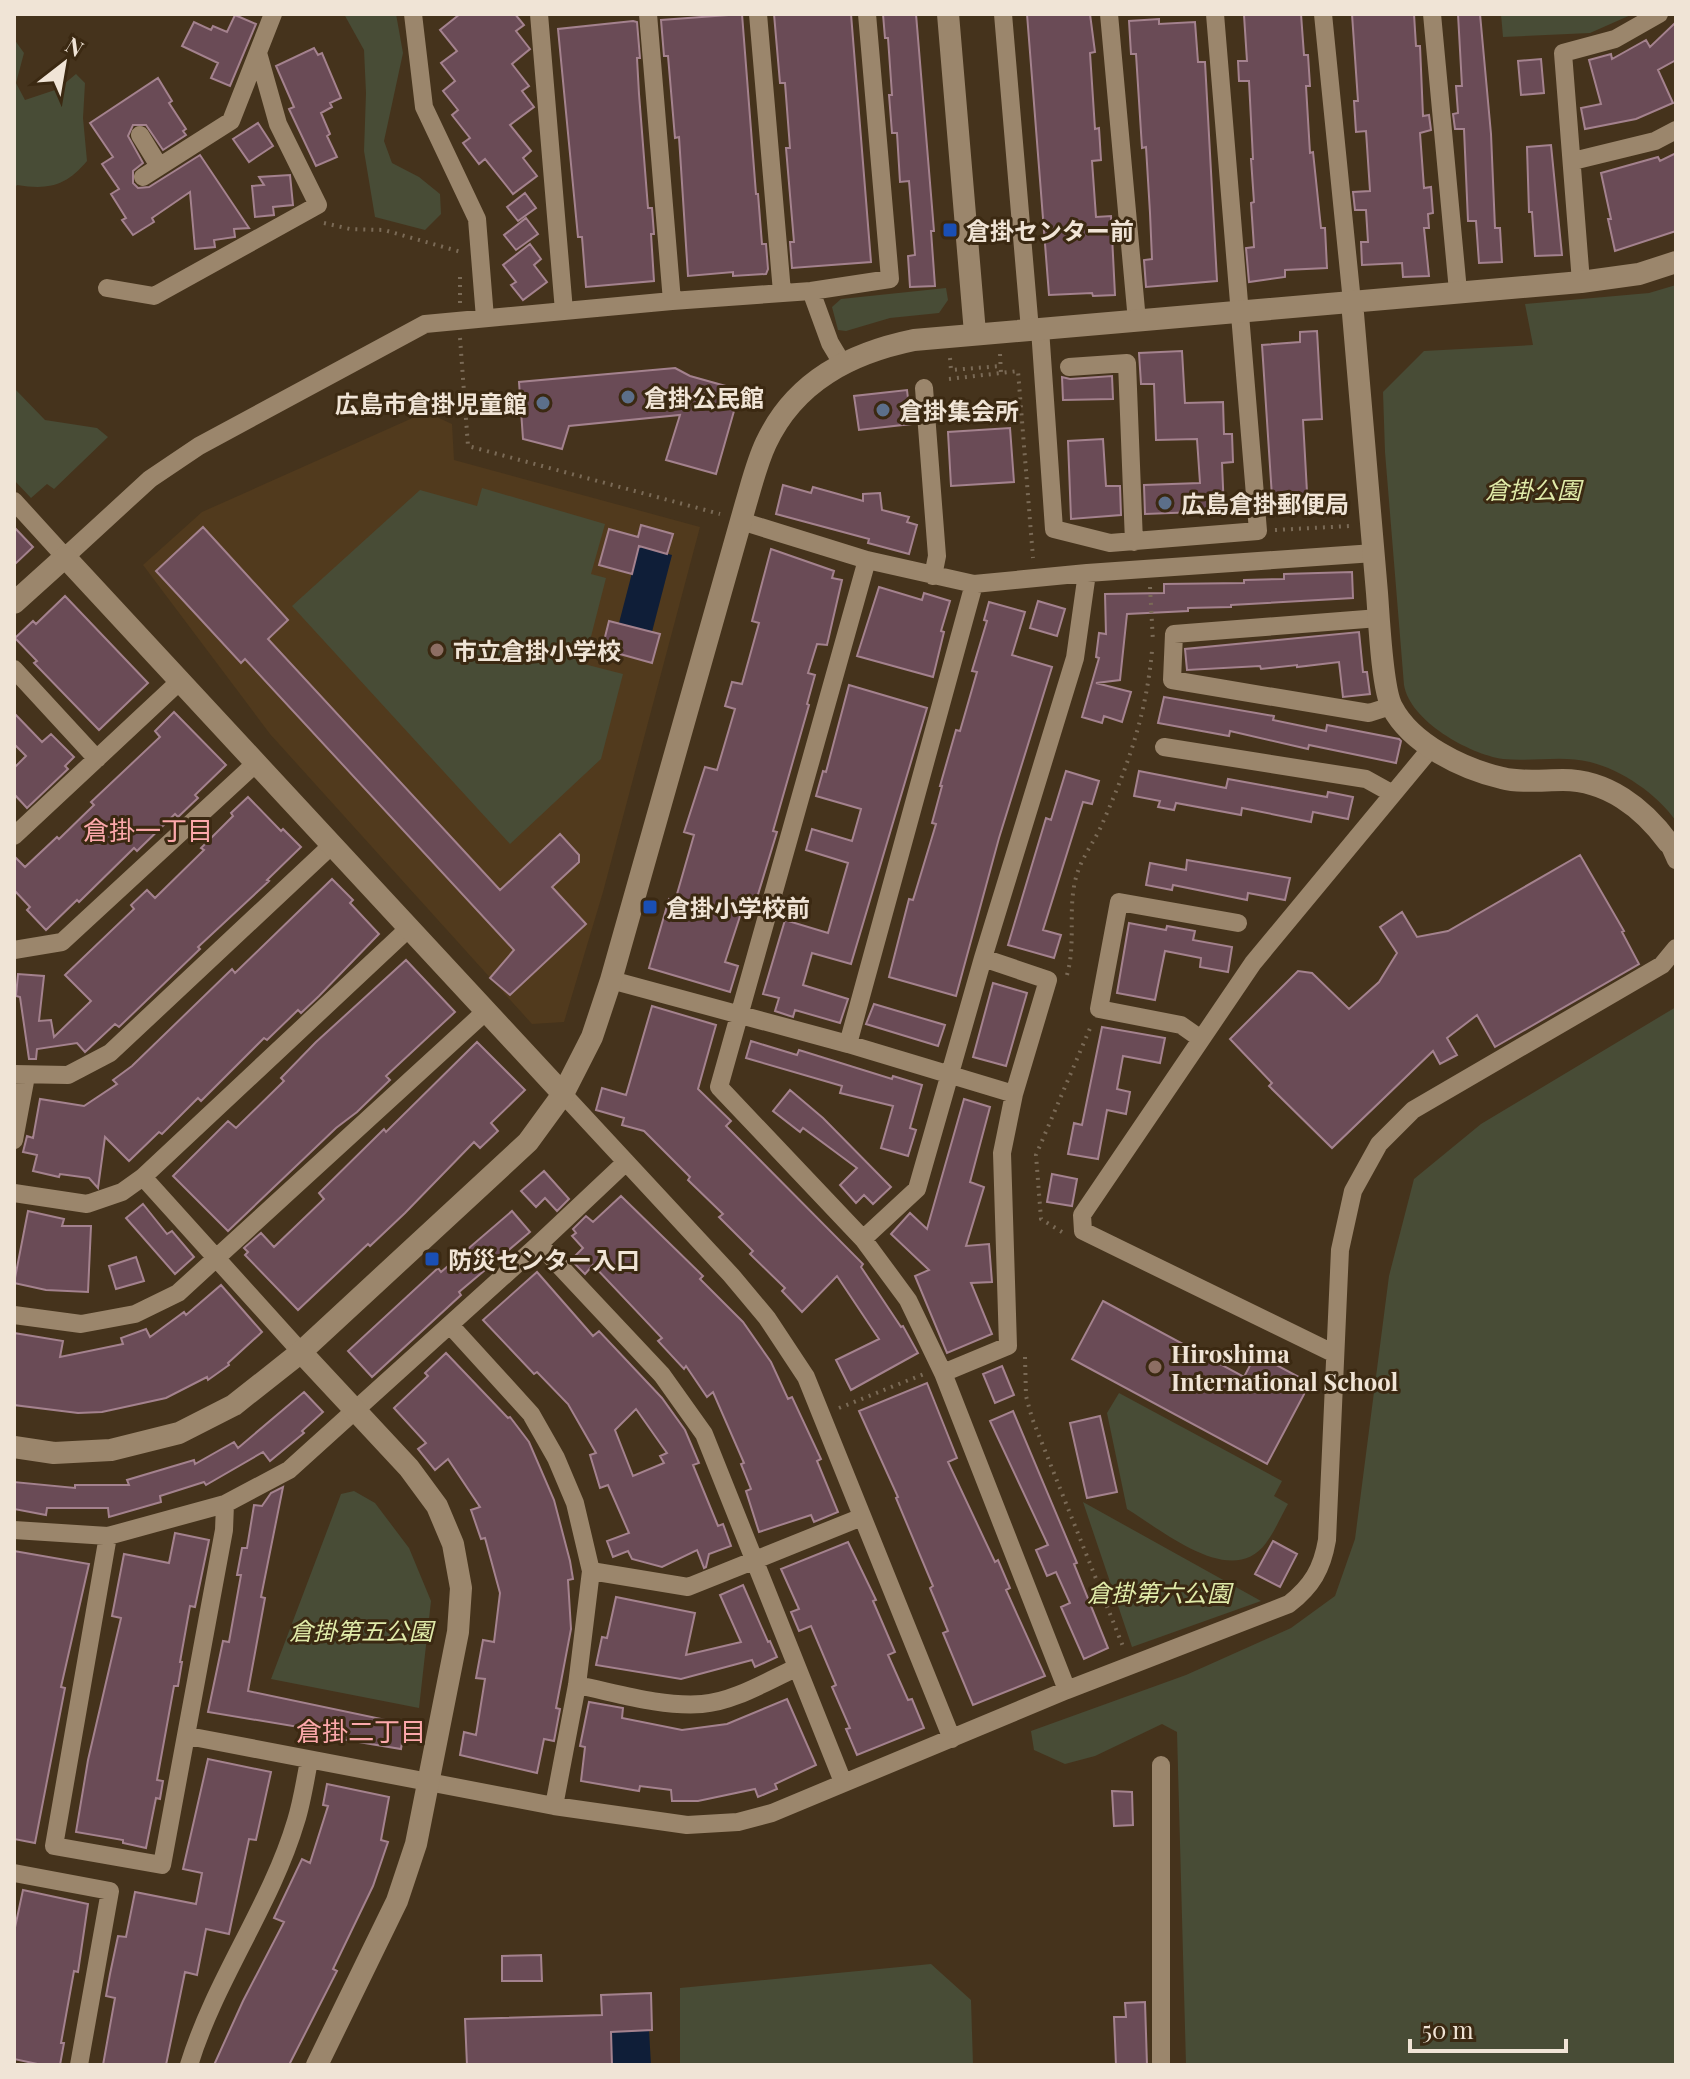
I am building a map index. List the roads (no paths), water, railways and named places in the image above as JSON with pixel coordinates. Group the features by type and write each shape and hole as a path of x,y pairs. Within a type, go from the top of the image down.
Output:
{"street":[{"path":"143,177 231,121 273,14"},
{"path":"413,14 424,107 477,219 485,318"},
{"path":"539,14 564,311"},
{"path":"648,14 672,301"},
{"path":"758,14 782,292"},
{"path":"14,603 150,479 199,446 425,324 811,291 890,279 867,14"},
{"path":"948,14 975,333"},
{"path":"1003,14 1054,529 1110,543 1258,531 1215,14"},
{"path":"1109,14 1137,321"},
{"path":"1323,14 1379,618 1391,706 1408,729 1432,747 1487,774 1508,780 1568,780 1602,787 1629,801 1653,822 1672,851"},
{"path":"1432,14 1458,291"},
{"path":"1581,282 1563,53 1615,39 1659,14"},
{"path":"107,288 154,296 318,205 278,124 258,53"},
{"path":"1573,161 1655,141 1676,130"},
{"path":"140,135 159,166"},
{"path":"14,1447 54,1453 111,1450 179,1433 234,1405 301,1352 528,1142 563,1094 592,1037 611,980 731,518 766,443 787,410 813,384 842,363 882,346 914,340 1581,282 1639,274 1676,262"},
{"path":"811,291 830,343 842,363"},
{"path":"1069,367 1127,363 1134,542"},
{"path":"924,388 937,556 933,576"},
{"path":"14,501 767,1318 806,1377 952,1739"},
{"path":"731,518 867,560 974,584 1374,553"},
{"path":"867,560 719,1087 863,1239 908,1300 942,1370 1067,1690"},
{"path":"863,1239 917,1189 948,1075 1075,658 1087,573"},
{"path":"848,1044 974,584"},
{"path":"1379,618 1174,634 1172,680 1369,713 1391,706"},
{"path":"14,669 97,759"},
{"path":"16,829 180,681"},
{"path":"1164,747 1366,779 1393,794"},
{"path":"1335,1354 1083,1231 1082,1215 1253,963 1432,747"},
{"path":"14,950 62,942 256,763"},
{"path":"14,1140 20,1075 68,1075 110,1053 332,845"},
{"path":"1201,1039 1181,1025 1099,1009 1119,902 1238,923"},
{"path":"14,1193 87,1204 122,1192 143,1177 409,928"},
{"path":"188,1736 554,1806 687,1825 738,1822 772,1813 1067,1690 1289,1604 1316,1579 1324,1560 1340,1250 1353,1191 1379,1144 1413,1110 1662,965 1676,948"},
{"path":"942,1370 1008,1346 1002,1153 1014,1094 1048,980 983,958"},
{"path":"611,980 848,1044 1014,1094"},
{"path":"14,1315 81,1324 135,1314 178,1293 486,1011"},
{"path":"14,1530 108,1536 225,1504 289,1470 626,1162"},
{"path":"143,1177 409,1468 437,1506 453,1544 461,1588 458,1632 416,1844 397,1901 317,2065"},
{"path":"539,1244 662,1375 704,1434 843,1782"},
{"path":"450,1325 531,1414 556,1458 575,1503 591,1571 577,1685 554,1806"},
{"path":"108,1536 54,1846 162,1865 224,1530 225,1504"},
{"path":"591,1571 688,1587 862,1517"},
{"path":"577,1685 672,1704 704,1705 796,1668"},
{"path":"189,2065 200,2027 296,1822 309,1761"},
{"path":"1161,1765 1161,2065"},
{"path":"14,1873 110,1891 79,2065"}],"water":[{"path":"639,546 672,555 652,632 619,623"},
{"path":"649,2030 651,2065 612,2065 611,2032"}],"place":[{"name":"倉掛センター前","path":"950,230"},
{"name":"倉掛公民館","path":"628,397"},
{"name":"広島市倉掛児童館","path":"543,403"},
{"name":"倉掛集会所","path":"883,410"},
{"name":"広島倉掛郵便局","path":"1165,503"},
{"name":"市立倉掛小学校","path":"437,650"},
{"name":"倉掛小学校前","path":"650,907"},
{"name":"防災センター入口","path":"432,1259"},
{"name":"Hiroshima International School","path":"1155,1367"}],"district":[{"name":"倉掛一丁目","path":"148,829"},
{"name":"倉掛二丁目","path":"361,1730"}],"park label":[{"name":"倉掛公園","path":"1533,489"},
{"name":"倉掛第六公園","path":"1159,1592"},
{"name":"倉掛第五公園","path":"361,1630"}]}
